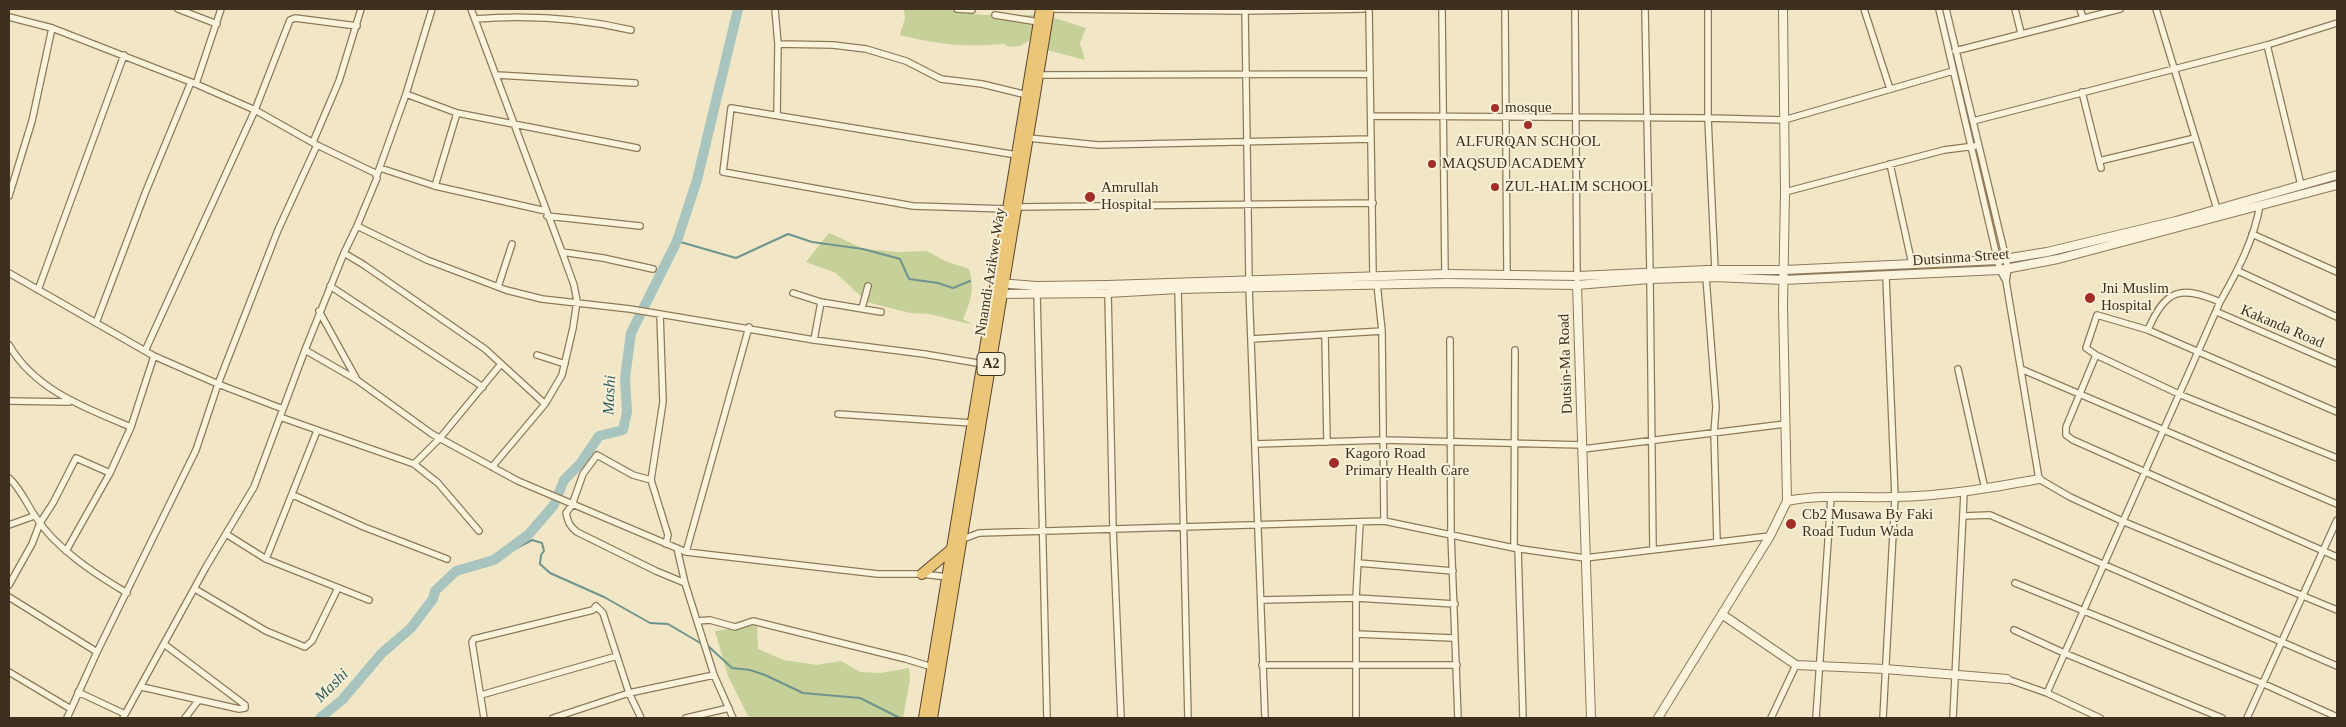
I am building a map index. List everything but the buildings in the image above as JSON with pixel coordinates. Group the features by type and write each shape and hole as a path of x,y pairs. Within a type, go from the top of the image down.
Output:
{"highway":[{"name":"Nnamdi Azikwe Way","path":"932,718 963,539 1012,208 1017,155 1041,9"},
{"name":"Nnamdi Azikwe Way","path":"1012,208 1028,138 1049,9"},
{"name":"Nnamdi Azikwe Way","path":"924,718 972,423 999,289"},
{"path":"922,574 952,549"}],"street":[{"path":"178,9 217,24"},
{"path":"96,323 146,190 193,83 217,24 221,9"},
{"path":"67,718 96,652 127,594 196,450 218,384 339,81 361,9"},
{"path":"78,692 124,716 206,567 254,487 319,311 379,172 406,94 432,9"},
{"path":"471,9 574,285 577,301 562,375 545,404 492,467"},
{"path":"775,9 778,44 777,115"},
{"path":"957,9 972,10"},
{"path":"1054,9 1363,9"},
{"path":"1369,9 1373,203 1372,276"},
{"path":"1442,9 1445,274"},
{"path":"1505,9 1507,275"},
{"name":"Dutsin-Ma Road","path":"1575,9 1577,285 1591,718"},
{"path":"1646,9 1653,550"},
{"path":"1708,9 1708,118 1715,270"},
{"path":"1658,718 1770,536 1787,502 1783,280 1785,192 1783,9"},
{"path":"1864,9 1890,89"},
{"path":"1939,9 1971,146 2002,260"},
{"path":"1946,9 1973,121 2004,270 2039,479"},
{"path":"2015,9 2021,33"},
{"path":"2080,9 2083,18"},
{"path":"1955,51 2120,9"},
{"path":"2156,9 2217,209"},
{"path":"1245,10 1249,283 1265,718"},
{"path":"995,15 1039,22"},
{"path":"9,17 52,28 193,83 255,110 315,144 379,172 546,214 640,226"},
{"path":"145,351 255,110 290,20 295,18 357,26"},
{"path":"475,19 541,18 596,22 631,30"},
{"path":"1973,121 2267,44 2337,23"},
{"path":"9,196 32,121 52,28"},
{"path":"778,44 833,45 866,49 906,61 941,79 982,84 1027,95"},
{"path":"2267,44 2301,185"},
{"path":"38,290 124,55"},
{"path":"1372,116 1647,117 1784,120 1953,72"},
{"path":"1038,75 1370,74"},
{"path":"496,75 635,83"},
{"path":"2082,92 2101,168"},
{"path":"406,94 457,113 637,148"},
{"path":"1017,155 849,129 731,108 723,172 913,206 1012,208 1373,203"},
{"path":"435,186 457,113"},
{"path":"1028,138 1098,145 1371,140"},
{"path":"2100,161 2195,138"},
{"path":"1785,192 1959,146 1978,145"},
{"path":"1890,164 1912,264"},
{"name":"Dutsinma Street","path":"1249,283 1509,282 1577,285 1650,275 1715,270 1784,270 2002,260 2047,252 2217,209 2337,175"},
{"name":"Dutsinma Street","path":"1249,283 1445,274 1650,275 1783,280 1886,277 2004,270 2058,259 2337,185"},
{"path":"2047,693 2122,521 2181,395 2220,302 2238,271 2252,234 2260,205"},
{"path":"357,226 427,260 498,287 542,299 577,301 749,327 814,340 924,354 984,364"},
{"path":"2252,234 2337,272"},
{"path":"498,287 512,244"},
{"path":"562,252 603,258 653,269"},
{"path":"344,253 364,264 485,349 545,404"},
{"path":"2238,271 2337,317"},
{"path":"9,273 154,356 218,384 283,409"},
{"path":"1706,277 1716,407 1714,433 1717,542"},
{"path":"1883,718 1895,497 1886,277"},
{"path":"999,289 1249,283"},
{"path":"999,289 1037,294 1108,293 1249,283"},
{"path":"1378,284 1382,331 1384,521"},
{"path":"330,286 483,387"},
{"path":"862,308 868,286"},
{"path":"1178,289 1182,527 1188,718"},
{"path":"2148,330 2160,305 2171,295 2188,292 2206,296 2220,302"},
{"path":"1108,293 1113,529 1120,718"},
{"path":"792,294 821,302 881,312"},
{"path":"1037,294 1041,532 1047,718"},
{"path":"814,340 821,302"},
{"path":"319,311 357,380"},
{"name":"Kakanda Road","path":"2217,312 2337,364"},
{"path":"660,314 663,402 651,480 668,535 666,544"},
{"path":"2337,412 2148,330 2097,315 2086,348 2096,355 2181,395 2337,458"},
{"path":"686,552 749,327"},
{"path":"1252,339 1382,331"},
{"path":"1324,335 1327,442"},
{"path":"1450,340 1451,534 1458,718"},
{"path":"9,345 16,357 48,387 70,402 131,427"},
{"path":"305,350 357,380 432,434 492,467 569,504 686,552 878,574 922,574 947,577"},
{"path":"1515,350 1516,548 1523,718"},
{"path":"537,355 565,364"},
{"path":"2096,355 2066,427 2066,435 2073,440 2337,557"},
{"path":"66,550 110,473 131,427 154,356"},
{"path":"414,464 440,438 501,364"},
{"path":"1958,369 1985,489"},
{"path":"2021,369 2337,504"},
{"path":"9,401 70,402"},
{"path":"838,414 972,423"},
{"path":"280,417 414,464 438,483 479,531"},
{"path":"1255,444 1384,440 1583,447 1652,441 1785,424"},
{"path":"266,559 317,431"},
{"path":"651,480 633,474 597,455 583,474 566,513 571,528 656,572 685,583"},
{"path":"9,585 32,544 40,523 53,503 76,458 79,457 110,473"},
{"path":"9,478 17,485 34,516 66,550 95,574 127,594"},
{"path":"1787,502 1806,497 1895,497 1964,493 2039,479 2070,498 2122,521 2337,610"},
{"path":"1953,718 1964,493"},
{"path":"293,495 364,527 447,559"},
{"path":"1816,718 1831,497"},
{"path":"1964,516 1990,515 2337,666"},
{"path":"9,525 34,516"},
{"path":"2248,718 2337,520"},
{"path":"963,539 979,533 1384,521 1516,548 1585,558 1770,536"},
{"path":"1356,718 1356,598 1360,522"},
{"path":"226,534 266,559 369,600"},
{"path":"678,548 685,583 706,651 714,675 733,718"},
{"path":"1358,563 1453,571"},
{"path":"2015,583 2264,684 2337,717"},
{"path":"195,589 266,630 305,647 312,641 338,588"},
{"path":"9,597 96,652"},
{"path":"1261,600 1356,598 1455,604"},
{"path":"484,718 472,647 474,639 593,610 596,606 603,613 629,693 641,718"},
{"path":"1722,615 1796,665 1885,669 2007,679 2047,693 2100,718"},
{"path":"698,624 710,620 735,627 753,621 906,658 932,667"},
{"path":"2014,630 2064,653 2222,718"},
{"path":"1356,634 1454,638"},
{"path":"142,686 239,710 245,708 242,703 164,644"},
{"path":"481,695 617,656"},
{"path":"1262,665 1456,666"},
{"path":"1771,718 1796,665"},
{"path":"9,672 71,709"},
{"path":"553,718 629,693 714,675"},
{"path":"188,717 198,701"},
{"path":"686,718 729,708"}],"green space":[{"path":"904,9 943,9 982,15 1045,15 1086,28 1080,43 1085,60 1035,47 1034,38 1020,46 1009,47 1004,44 952,44 900,35 905,18"},
{"path":"829,233 864,249 898,252 927,251 945,261 969,269 972,282 971,294 963,319 973,325 930,314 910,313 867,302 836,273 806,262"},
{"path":"757,625 758,649 784,660 817,665 841,661 860,672 881,673 909,668 910,679 903,718 754,718 748,716 728,676 715,631"}],"waterway":[{"name":"Mashi","path":"320,718 342,700 382,653 411,628 433,599 435,591 456,571 494,560 529,534 554,505 564,480 580,464 599,436 623,430 627,412 625,378 631,333 677,241 697,180 738,9"},
{"path":"677,241 736,258 788,234 812,242 863,249 900,259 909,279 938,283 953,288 970,281"},
{"path":"494,560 532,540 542,543 544,551 541,555 540,564 550,573 604,597 650,623 668,624 702,644"},
{"path":"707,645 732,668 750,670 765,675 803,693 860,698 900,718"}],"place":[{"name":"mosque","path":"1495,108"},
{"name":"ALFURQAN SCHOOL","path":"1528,125"},
{"name":"MAQSUD ACADEMY","path":"1432,164"},
{"name":"ZUL-HALIM SCHOOL","path":"1495,187"},
{"name":"Amrullah Hospital","path":"1090,197"},
{"name":"Jni Muslim Hospital","path":"2090,298"},
{"name":"Kagoro Road Primary Health Care","path":"1334,463"},
{"name":"Cb2 Musawa By Faki Road Tudun Wada","path":"1791,524"}]}
